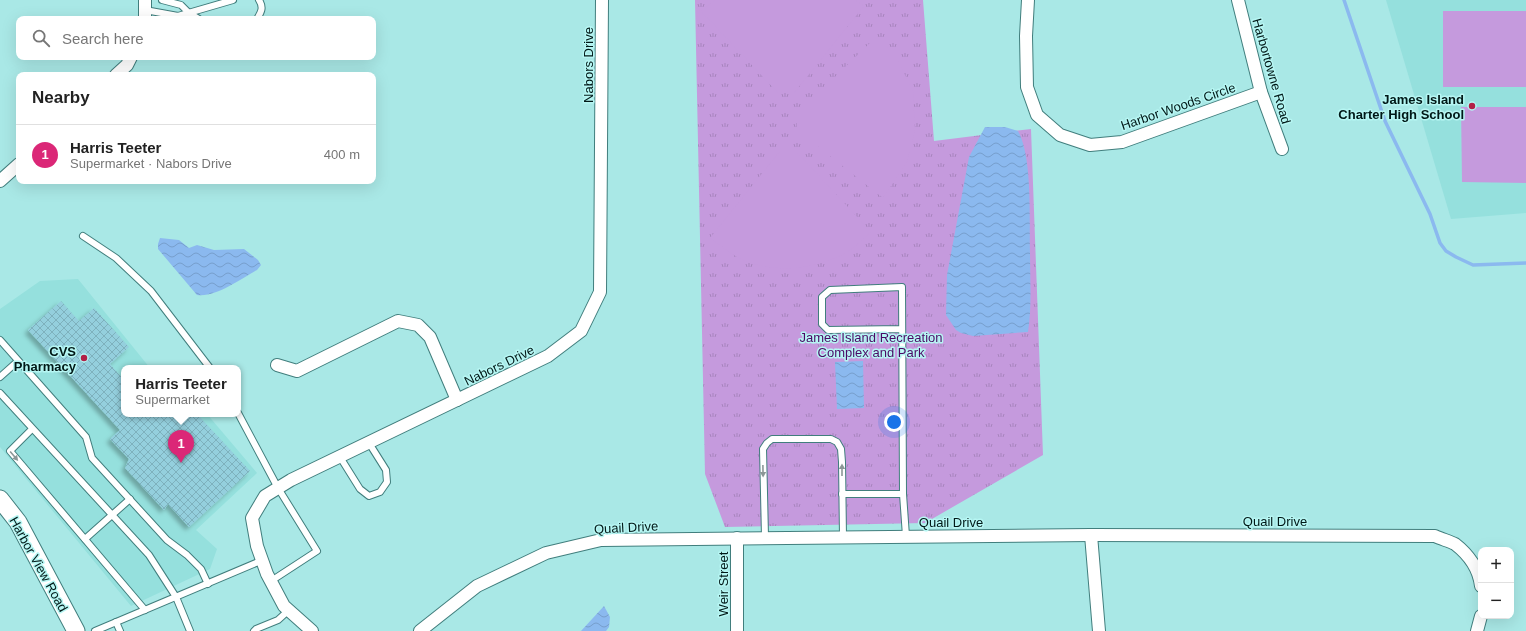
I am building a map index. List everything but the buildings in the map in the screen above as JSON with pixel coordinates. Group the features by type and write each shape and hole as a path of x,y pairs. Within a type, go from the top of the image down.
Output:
{"main road":[{"name":"Harbor View Road","path":"0,499 18,522 76,631"}],"street":[{"name":"Nabors Drive","path":"312,631 284,606 257,546 252,518 266,496 291,480 548,356 581,331 600,292 602,0"},
{"name":"Harbor Woods Circle","path":"1028,0 1026,36 1028,87 1038,115 1060,135 1090,145 1122,142 1261,92"},
{"name":"Harbortowne Road","path":"1238,0 1261,92 1282,149"},
{"path":"119,72 127,65 130,60"},
{"path":"0,182 16,167"},
{"path":"277,365 297,371 398,321 418,325 430,337 457,400"},
{"path":"1092,535 1099,631"},
{"name":"Quail Drive","path":"420,631 477,586 546,553 601,540 1092,535 1435,536 1454,544 1470,558 1480,583"},
{"name":"Weir Street","path":"737,538 738,631"},
{"path":"1477,631 1480,619"}],"lane":[{"path":"162,0 181,5 194,16"},
{"path":"145,10 178,16 233,0"},
{"path":"259,0 262,4 262,10 259,16"},
{"path":"83,236 116,258 151,290 208,365"},
{"path":"902,329 828,330 822,324 822,297 830,290 902,287 903,494 906,536"},
{"path":"0,340 86,437 92,458 167,540 187,555 201,570 208,584"},
{"path":"0,377 18,361"},
{"path":"0,393 149,555 176,597 190,631"},
{"path":"240,417 278,488 317,551 271,580"},
{"path":"32,429 10,451 145,610"},
{"path":"765,538 763,449 766,443 772,439 831,439 837,442 841,449 842,462 842,537"},
{"path":"340,457 360,489 370,496 380,492 387,482 386,470 369,443"},
{"path":"842,494 903,494"},
{"path":"85,539 130,500"},
{"path":"95,631 263,560"},
{"path":"254,631 278,620 289,610"},
{"path":"116,622 120,631"}],"shaded area":[{"name":"James Island Charter High School","path":"1386,0 1526,0 1526,213 1451,219"},
{"path":"78,279 148,365 121,365 121,417 210,417 257,473 196,530 217,549 210,569 131,606 0,447 0,309 40,281"}],"green space":[{"name":"James Island Recreation Complex and Park","path":"695,0 923,0 934,141 1031,129 1043,455 925,523 725,527 705,474"},
{"path":"715,0 855,0 864,6 794,93 778,93 701,11"},
{"path":"1443,11 1526,11 1526,87 1443,87"},
{"path":"877,36 897,58 913,92 915,131 907,162 883,198 797,130 797,114"},
{"path":"1461,107 1526,107 1526,183 1462,182"},
{"path":"780,151 796,151 871,232 850,250 835,258 821,263 793,268 778,268 750,263 737,257 710,238"}],"water":[{"path":"985,127 1005,127 1018,131 1023,143 1026,157 1030,207 1030,302 1028,332 973,336 956,330 946,315 947,275 969,157"},
{"path":"160,238 179,240 189,248 197,245 214,250 244,249 258,260 261,265 257,270 220,291 212,294 197,295 158,249"},
{"path":"863,361 864,408 837,409 835,362"},
{"path":"604,606 610,617 609,627 606,631 581,631"}],"waterway":[{"path":"1344,0 1385,121 1430,214 1440,243 1446,251 1473,265 1526,263"}],"place":[{"name":"James Island Charter High School","path":"1472,106"},
{"name":"CVS Pharmacy","path":"84,358"},
{"name":"Harris Teeter","path":"181,463"}]}
